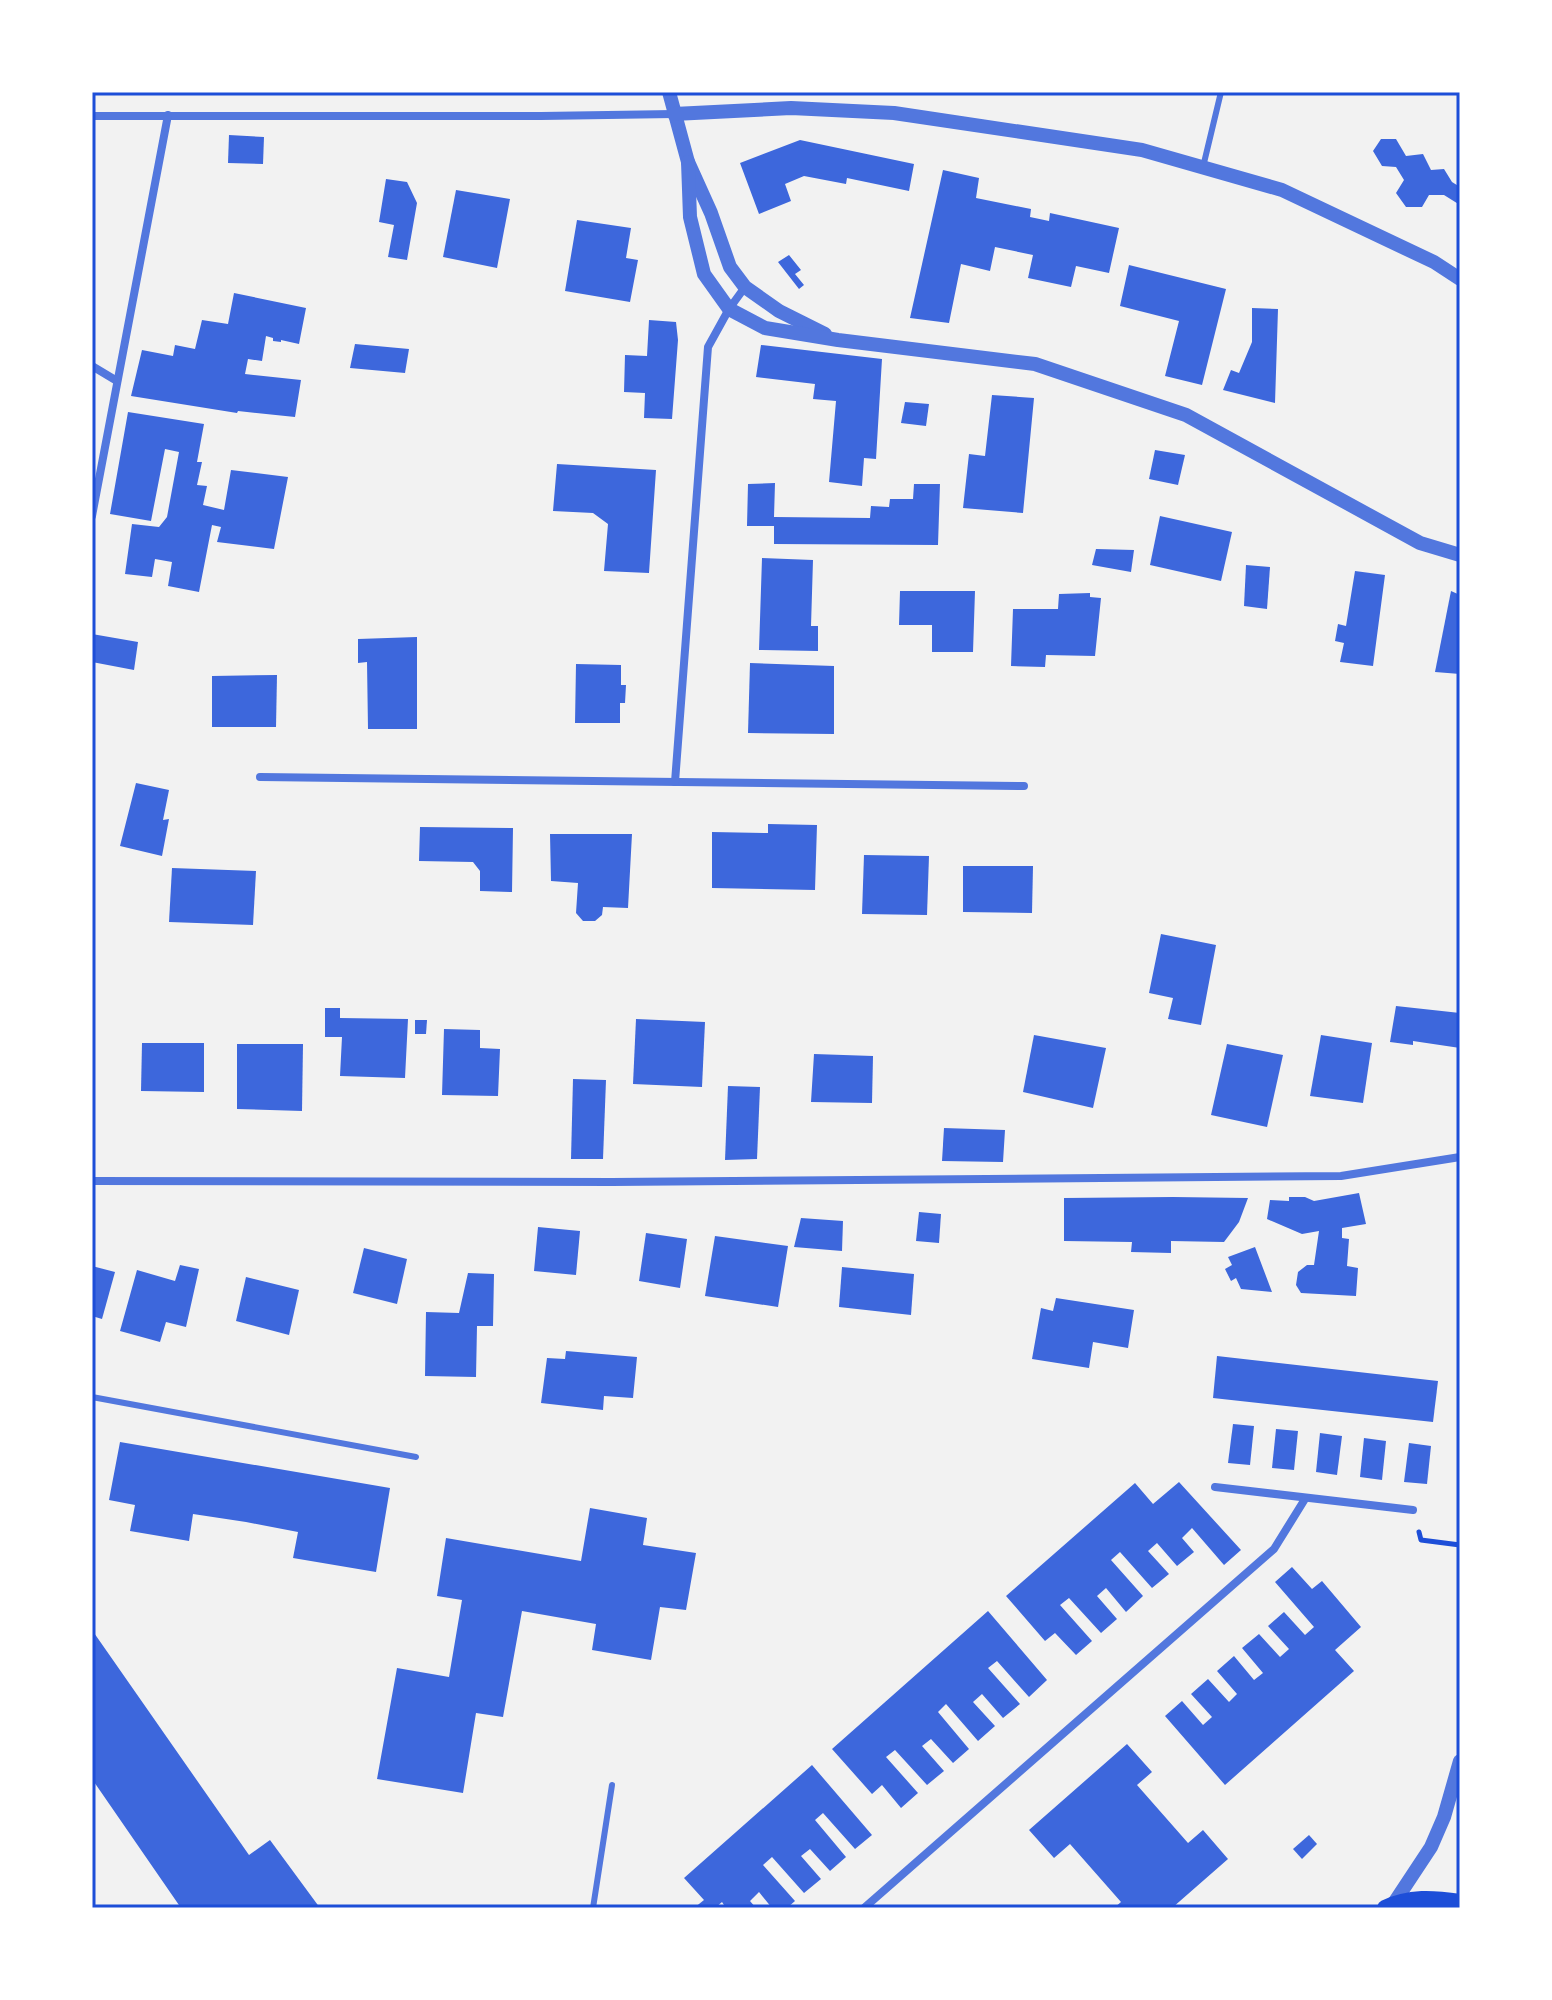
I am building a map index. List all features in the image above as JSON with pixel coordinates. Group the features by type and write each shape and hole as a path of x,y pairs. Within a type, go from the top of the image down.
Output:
{"main road":[{"path":"1389,1906 1429,1897 1460,1902"}],"street":[{"path":"669,92 688,162 711,213 730,267 745,287 779,311 838,340"},
{"path":"92,116 541,116 791,108 894,113 1142,150 1282,190 1434,262 1460,279"},
{"path":"92,516 168,115"},
{"path":"688,162 690,217 704,274 729,309 765,328 1035,364 1186,415 1420,543 1460,555"},
{"path":"675,782 708,347 745,287"},
{"path":"92,366 117,381"},
{"path":"260,777 1024,786"},
{"path":"92,1181 612,1182 1341,1176 1460,1157"},
{"path":"1215,1487 1413,1510"},
{"path":"864,1908 1274,1549 1305,1499"},
{"path":"1389,1906 1431,1847 1444,1817 1460,1761"}],"lane":[{"path":"1203,167 1221,92"},
{"path":"92,1397 416,1457"},
{"path":"593,1908 612,1785"}],"path":[{"path":"1413,1510 1421,1540 1460,1545"}],"building":[{"path":"229,135 264,137 263,164 228,163"},
{"path":"1381,139 1396,139 1406,156 1423,154 1431,170 1444,169 1452,182 1460,187 1460,205 1444,195 1429,195 1422,207 1406,207 1396,193 1404,180 1396,167 1382,166 1373,151"},
{"path":"800,140 914,164 909,191 847,178 846,184 804,176 785,184 791,201 759,214 740,163"},
{"path":"943,170 979,178 976,198 1031,209 1030,217 1049,221 1050,213 1119,228 1109,273 1076,266 1071,287 1028,278 1033,255 995,247 990,271 961,264 949,323 910,318"},
{"path":"386,179 407,182 417,203 407,260 388,257 394,225 379,222"},
{"path":"456,190 510,199 497,268 443,257"},
{"path":"577,220 631,228 626,258 638,260 630,302 565,291"},
{"path":"789,255 801,270 795,274 804,285 799,289 778,262"},
{"path":"1129,265 1226,289 1202,385 1165,376 1179,321 1120,306"},
{"path":"234,293 306,308 299,344 273,341 273,338 266,336 262,361 248,359 245,374 301,380 295,417 237,413 131,396 142,350 173,356 175,345 195,349 202,320 228,324"},
{"path":"1252,308 1278,309 1275,403 1223,390 1231,370 1239,373 1252,342"},
{"path":"649,320 676,322 678,340 672,419 644,418 645,393 624,392 625,355 647,356"},
{"path":"355,344 409,349 405,373 350,368"},
{"path":"761,345 882,359 876,459 864,458 862,486 829,482 836,401 813,399 815,384 756,377"},
{"path":"992,395 1034,398 1023,513 963,508 969,454 985,456"},
{"path":"905,402 929,404 926,426 901,423"},
{"path":"128,412 204,424 197,462 202,462 197,485 207,486 203,505 224,510 231,470 288,477 274,549 217,542 221,527 212,525 199,592 168,586 172,562 155,559 152,577 125,574 132,524 159,527 167,517 179,452 165,449 151,521 110,514"},
{"path":"1155,450 1185,455 1178,485 1149,479"},
{"path":"557,464 656,470 649,573 604,571 608,524 593,513 553,511"},
{"path":"775,483 774,517 870,518 871,506 889,507 890,499 913,499 914,484 940,484 938,545 774,544 774,526 747,526 748,484"},
{"path":"1160,516 1232,532 1221,581 1150,565"},
{"path":"1096,549 1134,550 1131,572 1092,565"},
{"path":"762,558 813,560 811,626 818,626 818,651 759,650"},
{"path":"1246,565 1270,567 1267,609 1244,606"},
{"path":"1355,571 1385,575 1373,666 1340,662 1344,643 1335,641 1338,624 1346,626"},
{"path":"900,591 975,591 973,652 932,652 932,625 899,625"},
{"path":"1451,591 1460,595 1460,674 1435,672"},
{"path":"1090,593 1090,597 1101,598 1095,656 1046,655 1045,667 1011,666 1013,609 1058,609 1059,594"},
{"path":"92,634 138,642 134,670 92,662"},
{"path":"417,637 417,729 368,729 367,662 358,663 358,639"},
{"path":"750,663 834,666 834,734 748,733"},
{"path":"576,664 621,665 621,685 626,685 625,703 620,703 620,723 575,723"},
{"path":"277,675 276,727 212,727 212,676"},
{"path":"136,783 169,790 163,820 169,819 162,856 120,846"},
{"path":"768,824 817,825 815,890 712,888 712,832 768,833"},
{"path":"420,827 513,828 512,892 480,891 480,871 473,862 419,861"},
{"path":"550,834 632,834 628,908 603,907 602,915 595,921 583,921 576,913 578,883 551,881"},
{"path":"864,855 929,856 927,915 862,914"},
{"path":"963,866 1033,866 1032,913 963,912"},
{"path":"172,868 256,871 253,925 169,922"},
{"path":"1161,934 1216,945 1201,1025 1168,1019 1173,998 1149,993"},
{"path":"1396,1006 1460,1013 1460,1048 1413,1041 1413,1045 1390,1042"},
{"path":"325,1008 340,1008 340,1018 408,1019 405,1078 340,1076 342,1037 325,1037"},
{"path":"636,1019 705,1022 702,1087 633,1084"},
{"path":"415,1020 427,1020 426,1034 415,1034"},
{"path":"444,1029 480,1030 480,1048 500,1049 498,1096 442,1095"},
{"path":"1034,1035 1106,1048 1093,1108 1023,1092"},
{"path":"1321,1035 1372,1043 1363,1103 1310,1096"},
{"path":"142,1043 204,1043 204,1092 141,1091"},
{"path":"237,1044 303,1044 302,1111 237,1109"},
{"path":"1227,1044 1283,1055 1267,1127 1211,1115"},
{"path":"814,1054 873,1056 872,1103 811,1102"},
{"path":"573,1079 606,1080 603,1159 571,1159"},
{"path":"728,1086 760,1087 757,1159 725,1160"},
{"path":"944,1128 1005,1130 1003,1162 942,1161"},
{"path":"1359,1193 1366,1224 1342,1228 1342,1238 1349,1239 1347,1266 1358,1268 1356,1296 1301,1293 1296,1285 1298,1272 1307,1265 1314,1265 1319,1231 1302,1234 1267,1219 1270,1200 1289,1201 1289,1197 1305,1197 1314,1201"},
{"path":"1064,1198 1248,1198 1239,1222 1224,1242 1171,1241 1171,1253 1131,1252 1132,1242 1064,1241"},
{"path":"919,1212 941,1214 939,1243 916,1241"},
{"path":"801,1218 843,1221 842,1251 794,1247"},
{"path":"538,1227 580,1231 576,1275 534,1271"},
{"path":"646,1233 687,1239 680,1288 639,1281"},
{"path":"715,1236 788,1246 778,1307 705,1296"},
{"path":"1255,1247 1272,1292 1241,1289 1236,1278 1231,1281 1225,1269 1232,1265 1228,1257"},
{"path":"364,1248 407,1259 397,1304 353,1293"},
{"path":"180,1265 199,1269 186,1327 166,1322 160,1342 120,1331 137,1270 175,1281"},
{"path":"92,1266 115,1272 102,1319 92,1316"},
{"path":"842,1267 914,1274 911,1315 839,1307"},
{"path":"468,1273 494,1274 493,1326 477,1326 476,1377 425,1376 426,1312 459,1313"},
{"path":"246,1277 299,1290 289,1335 236,1321"},
{"path":"1056,1298 1134,1310 1128,1348 1093,1342 1089,1368 1032,1359 1041,1308 1053,1311"},
{"path":"566,1351 637,1357 633,1398 604,1396 603,1410 541,1403 547,1358 565,1359"},
{"path":"1217,1356 1438,1381 1433,1422 1213,1398"},
{"path":"1233,1424 1254,1426 1250,1465 1228,1463"},
{"path":"1276,1429 1298,1431 1294,1470 1272,1468"},
{"path":"1320,1433 1342,1436 1337,1475 1316,1472"},
{"path":"1364,1438 1386,1441 1382,1480 1360,1477"},
{"path":"120,1442 390,1488 376,1572 293,1558 298,1532 246,1522 193,1514 189,1541 130,1531 135,1505 109,1500"},
{"path":"1409,1443 1431,1446 1427,1484 1404,1482"},
{"path":"1179,1482 1241,1550 1224,1565 1192,1528 1182,1538 1194,1552 1177,1566 1157,1543 1148,1551 1169,1574 1152,1588 1120,1552 1111,1560 1143,1596 1126,1612 1106,1588 1097,1596 1117,1619 1101,1633 1069,1598 1060,1605 1092,1641 1076,1655 1055,1633 1045,1641 1006,1596 1135,1483 1153,1504"},
{"path":"590,1508 647,1518 643,1545 696,1553 686,1610 660,1607 651,1660 592,1650 596,1624 522,1611 503,1717 476,1713 463,1793 377,1779 397,1668 449,1677 462,1600 437,1596 446,1538 581,1561"},
{"path":"1292,1567 1312,1589 1322,1581 1361,1627 1335,1650 1354,1671 1225,1785 1165,1716 1182,1701 1203,1725 1212,1717 1191,1694 1208,1679 1229,1702 1237,1694 1217,1671 1234,1656 1254,1680 1263,1673 1242,1648 1259,1634 1280,1657 1289,1649 1268,1626 1284,1612 1305,1635 1314,1627 1275,1582"},
{"path":"988,1611 1047,1680 1029,1697 997,1661 988,1668 1020,1704 1003,1718 982,1694 973,1702 995,1726 978,1741 946,1704 938,1712 969,1749 953,1763 931,1739 922,1746 944,1771 927,1785 895,1750 886,1757 918,1793 901,1808 882,1785 872,1794 832,1749"},
{"path":"92,1630 249,1855 270,1840 320,1908 181,1908 92,1779"},
{"path":"1127,1744 1152,1772 1137,1785 1188,1843 1203,1830 1228,1859 1172,1908 1114,1908 1121,1902 1070,1844 1054,1858 1029,1830"},
{"path":"812,1765 872,1835 855,1849 823,1813 815,1820 846,1857 830,1871 810,1849 801,1856 821,1879 804,1893 772,1857 763,1865 795,1901 787,1908 772,1908 759,1892 750,1901 756,1908 726,1908 722,1902 715,1908 694,1908 704,1900 684,1878"},
{"path":"1309,1835 1317,1844 1302,1859 1293,1849"}]}
